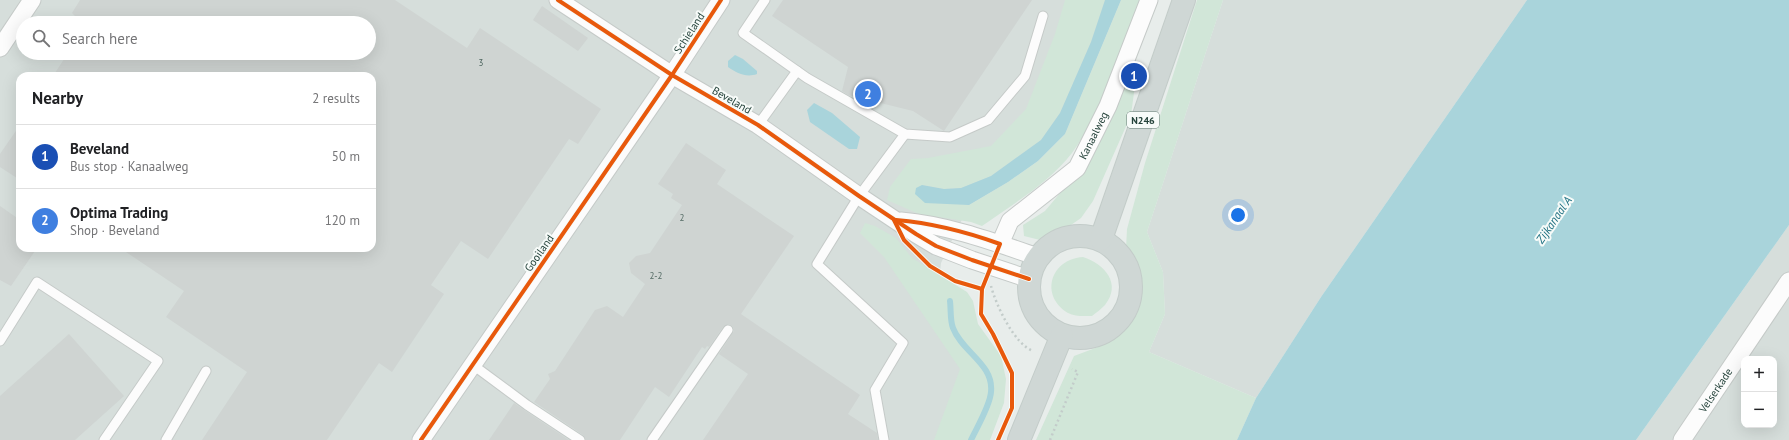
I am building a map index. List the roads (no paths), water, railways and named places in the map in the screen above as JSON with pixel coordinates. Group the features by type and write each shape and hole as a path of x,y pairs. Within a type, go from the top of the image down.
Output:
{"main road":[{"name":"N246","path":"1101,239 1184,0"},
{"path":"1084,235 1101,239 1122,255 1132,280 1129,306 1113,328 1088,338 1062,335 1047,326 1036,313 1029,296 1029,278 1038,257 1050,245 1066,237 1084,235"},
{"path":"1019,440 1062,335"}],"street":[{"path":"21,16 32,0"},
{"name":"Beveland","path":"558,0 672,76 758,125 894,220 936,246 990,266 1029,278"},
{"name":"Kanaalweg","path":"1000,244 1010,221 1076,168 1108,106 1149,0"},
{"name":"Schieland","path":"672,76 719,1"},
{"path":"0,48 16,24"},
{"name":"Gooiland","path":"421,440 672,76"},
{"name":"Beveland","path":"894,220 913,222 965,233 1038,257"},
{"name":"Velserkade","path":"1682,440 1789,281"}],"lane":[{"path":"765,0 743,33 797,71 905,134 950,137 988,120 1024,76 1043,16"},
{"path":"758,125 797,71"},
{"path":"884,440 876,390 903,343 817,264 859,196 905,134"},
{"path":"0,342 37,282 158,361 104,440"},
{"path":"652,440 728,330"},
{"path":"472,365 526,405 580,440"},
{"path":"166,440 206,371"}],"water":[{"path":"1105,0 1121,0 1065,134 1038,161 1008,182 969,205 925,203 915,194 916,188 922,185 944,189 961,188 991,176 1041,140 1060,113 1091,42"},
{"name":"Zijkanaal A","path":"1527,0 1789,0 1789,225 1636,440 1237,440 1256,398 1321,297"},
{"path":"735,55 743,59 757,71 757,74 745,75 728,67 728,61"},
{"path":"814,103 832,113 860,137 857,149 849,149 810,122 807,110"}],"waterway":[{"path":"950,301 952,325 957,336 983,366 991,382 991,392 988,404 971,440"}],"place":[{"name":"Beveland","path":"1134,76"},
{"name":"Optima Trading","path":"868,94"}]}
